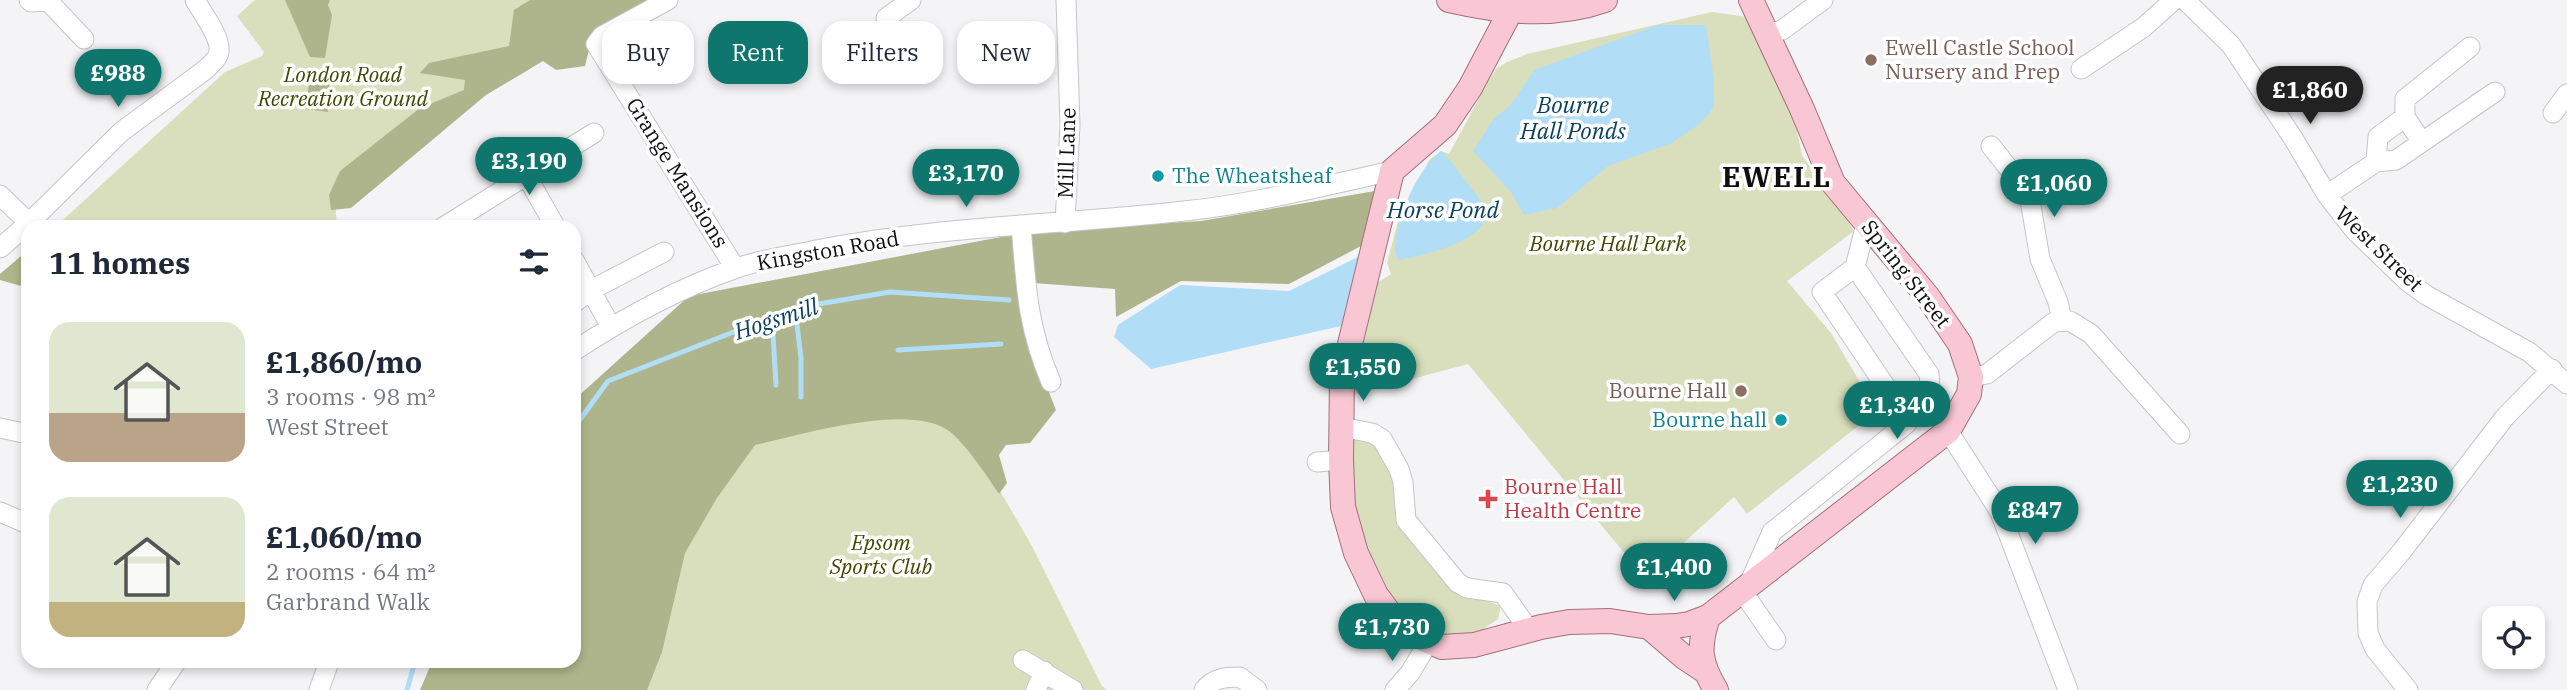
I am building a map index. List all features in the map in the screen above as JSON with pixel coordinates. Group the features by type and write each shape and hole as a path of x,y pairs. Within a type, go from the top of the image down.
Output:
{"main road":[{"path":"1449,0 1510,12 1537,12 1605,0"},
{"name":"Spring Street","path":"1751,0 1833,183 1928,297 1960,344 1970,377"},
{"path":"1510,12 1470,88 1445,125 1392,171 1342,377 1340,427 1329,461 1365,573 1376,596 1393,618 1428,643 1442,647 1474,645 1529,630 1587,621 1632,623 1650,627 1681,626 1708,617 1948,431 1969,394 1970,377"},
{"path":"1708,617 1701,641 1710,681"},
{"path":"1650,627 1710,681"}],"street":[{"path":"29,0 50,1 84,39"},
{"path":"32,220 121,132 216,59 219,50 215,35 195,0"},
{"name":"Grange Mansions","path":"668,0 602,36 596,44 736,268"},
{"path":"886,18 911,0"},
{"name":"Mill Lane","path":"1065,223 1070,125 1066,0"},
{"path":"1767,34 1782,30 1823,0"},
{"path":"2081,69 2144,27 2174,0"},
{"name":"West Street","path":"2185,0 2231,45 2293,138 2326,195 2354,231 2407,281 2426,295 2529,352 2567,384"},
{"path":"2422,142 2405,117 2405,99 2470,47"},
{"path":"2326,195 2375,162 2396,160 2495,92"},
{"path":"2553,113 2567,94"},
{"path":"2375,162 2378,137 2405,117"},
{"path":"455,220 594,133"},
{"path":"1991,146 2023,183 2029,194 2040,259 2058,302 2062,320"},
{"name":"Kingston Road","path":"581,346 651,305 736,268 846,244 973,228 1065,223 1188,211 1263,199 1392,171"},
{"path":"526,175 551,220"},
{"path":"0,194 26,220"},
{"path":"1866,224 1855,267 1822,292 1886,387 1906,424"},
{"path":"1021,225 1029,317 1038,353 1051,382"},
{"path":"0,248 21,230"},
{"path":"581,298 664,251"},
{"path":"1776,640 1745,589 1772,532 1906,424 1923,402 1931,385 1929,374 1855,267"},
{"path":"581,272 611,327"},
{"path":"1970,377 1987,374 2054,322 2062,320 2078,324 2091,334 2179,434"},
{"path":"2409,690 2375,649 2368,633 2367,602 2373,585 2505,417 2552,369"},
{"path":"1340,427 1371,433 1382,439 1399,469 1403,482 1406,520 1458,583 1467,588 1503,593 1529,630"},
{"path":"0,428 21,432"},
{"path":"1948,431 2000,512 2068,690"},
{"path":"0,512 21,521"},
{"path":"1395,690 1410,673 1428,643"},
{"path":"1023,660 1073,690"},
{"path":"157,690 172,668"},
{"path":"319,690 327,668"},
{"path":"1036,690 1044,671"},
{"path":"1204,690 1210,682 1225,677 1241,677 1257,690"}],"green space":[{"name":"London Road Recreation Ground","path":"255,0 639,0 485,91 335,201 336,220 63,220 225,72 262,56 264,52 237,16"},
{"path":"285,0 330,0 328,5 332,15 325,58 310,57"},
{"path":"530,0 649,0 614,21 602,21 602,29 593,34 585,66 556,70 543,61 486,95 351,208 331,210 329,195 340,171 420,108 464,90 465,80 420,73 429,63 509,46 514,10"},
{"name":"Bourne Hall Park","path":"1712,12 1748,17 1796,126 1802,155 1810,167 1820,174 1854,231 1787,281 1831,333 1877,411 1747,514 1734,497 1645,578 1468,364 1353,395 1354,356 1377,283 1391,274 1387,263 1398,221 1429,160 1441,151 1449,154 1497,68 1527,54"},
{"path":"310,73 330,76 328,112 306,109"},
{"path":"1375,191 1361,246 1289,284 1181,281 1116,317 1115,289 1020,282 1041,372 1056,410 1030,443 1006,445 999,455 1007,483 999,494 955,436 931,423 882,420 854,423 755,445 717,498 685,553 662,652 647,690 420,690 429,668 581,668 581,394 689,296 1033,231 1201,221"},
{"path":"21,256 21,286 0,280 0,274"},
{"name":"Epsom Sports Club","path":"903,416 951,422 989,472 1032,546 1102,686 1107,690 645,690 682,552 714,498 753,443 838,424"},
{"path":"1352,434 1368,438 1383,456 1395,478 1397,520 1449,587 1501,606 1498,619 1482,630 1437,637 1420,627 1383,591 1354,514"}],"water":[{"name":"Bourne Hall Ponds","path":"1658,25 1706,25 1714,80 1714,107 1701,123 1672,143 1608,166 1557,208 1524,215 1511,192 1473,151 1494,118 1510,106 1534,70"},
{"name":"Horse Pond","path":"1441,151 1480,199 1485,217 1481,226 1462,241 1398,260 1395,250 1397,232 1410,193 1425,169"},
{"path":"1360,256 1341,326 1151,369 1114,337 1118,325 1180,285 1289,291"}],"waterway":[{"name":"Hogsmill","path":"581,418 608,381 795,308 890,292 1009,300"},
{"path":"795,308 801,358 801,397"},
{"path":"772,317 776,385"},
{"path":"898,350 1001,344"},
{"name":"Hogsmill","path":"407,690 413,668"}],"place":[{"name":"Ewell Castle School Nursery and Prep","path":"1871,60"},
{"name":"The Wheatsheaf","path":"1158,176"},
{"name":"Bourne Hall","path":"1741,391"},
{"name":"Bourne hall","path":"1781,420"},
{"name":"Bourne Hall Health Centre","path":"1488,499"}],"district":[{"name":"EWELL","path":"1777,177"}]}
